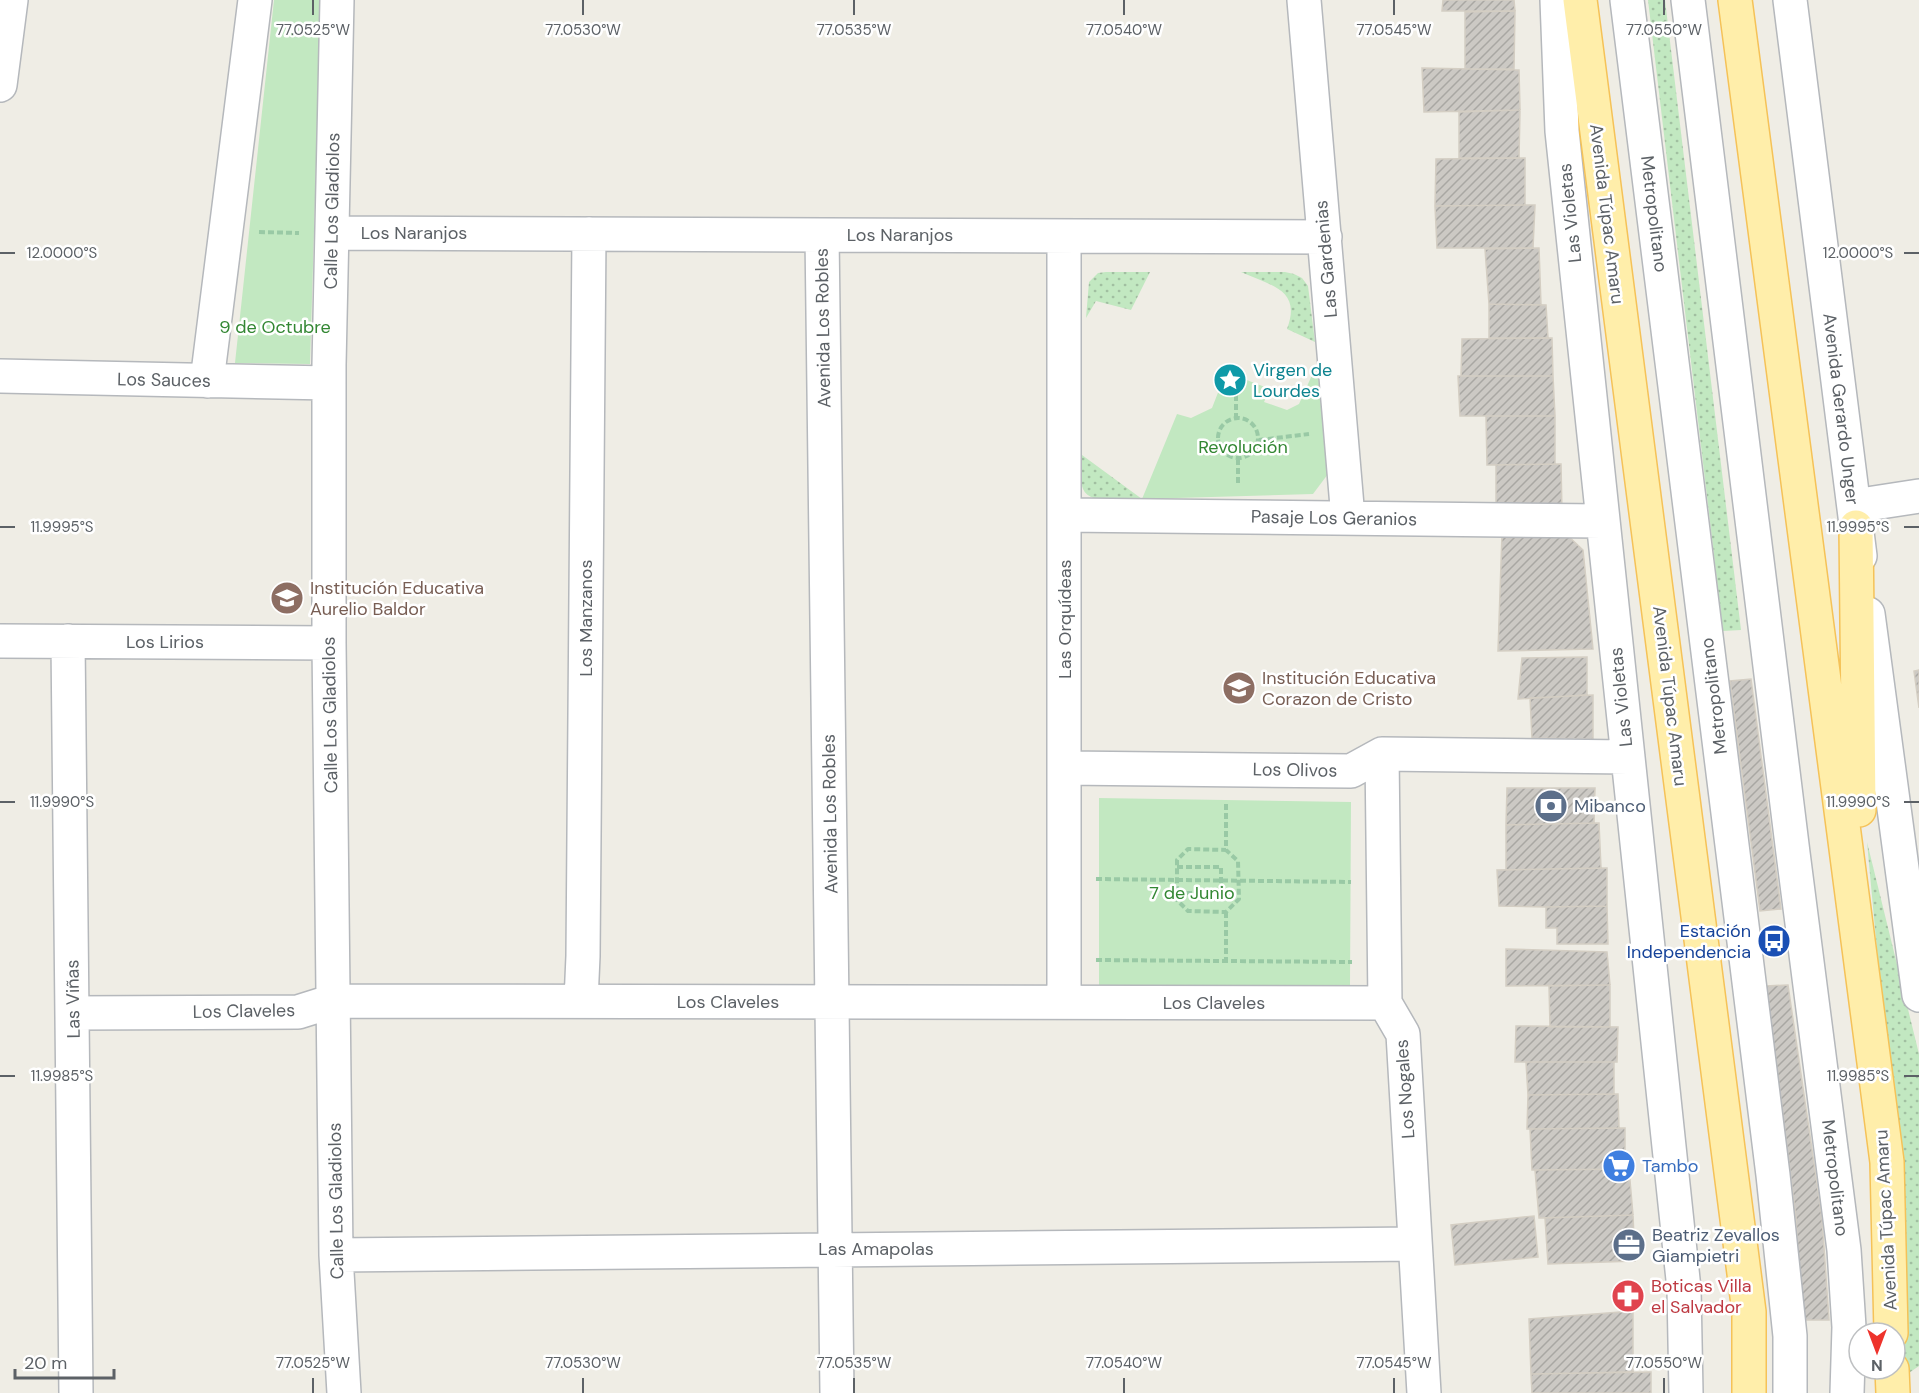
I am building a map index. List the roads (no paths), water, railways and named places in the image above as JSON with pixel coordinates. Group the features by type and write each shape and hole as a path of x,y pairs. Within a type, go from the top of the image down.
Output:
{"main road":[{"name":"Avenida Túpac Amaru","path":"1580,0 1749,1312 1749,1393"},
{"name":"Avenida Túpac Amaru","path":"1735,0 1887,1162 1892,1321"},
{"path":"1855,516 1861,959"}],"street":[{"path":"0,85 11,0"},
{"path":"207,381 255,0"},
{"name":"Calle Los Gladiolos","path":"337,0 329,383 329,644 336,1255 344,1393"},
{"name":"Las Gardenias","path":"1304,0 1348,518"},
{"name":"Las Violetas","path":"1557,0 1562,131 1684,1289 1686,1393"},
{"name":"Metropolitano","path":"1627,0 1773,1175 1790,1336 1790,1393"},
{"name":"Metropolitano","path":"1688,0 1844,1250 1849,1327 1847,1393"},
{"name":"Avenida Gerardo Unger","path":"1792,0 1855,516 1919,995"},
{"name":"Los Naranjos","path":"332,233 1325,237"},
{"name":"Los Manzanos","path":"581,1001 584,944 589,234"},
{"name":"Avenida Los Robles","path":"822,235 837,1393"},
{"name":"Las Orquídeas","path":"1064,236 1064,1002"},
{"name":"Los Sauces","path":"0,376 329,383"},
{"path":"1855,516 1919,496"},
{"name":"Pasaje Los Geranios","path":"1065,515 1602,520"},
{"name":"Los Lirios","path":"0,641 329,644"},
{"name":"Las Viñas","path":"68,641 76,1393"},
{"path":"1382,754 1385,1004"},
{"name":"Los Olivos","path":"1065,768 1351,771 1382,754 1628,757"},
{"name":"Los Claveles","path":"73,1013 298,1012 333,1001 1385,1004"},
{"name":"Los Nogales","path":"1385,1004 1403,1034 1424,1393"},
{"name":"Las Amapolas","path":"336,1255 1415,1244"}],"place":[{"name":"Virgen de Lourdes","path":"1230,380"},
{"name":"Institución Educativa Aurelio Baldor","path":"287,598"},
{"name":"Institución Educativa Corazon de Cristo","path":"1239,688"},
{"name":"Mibanco","path":"1551,806"},
{"name":"Estación Independencia","path":"1774,941"},
{"name":"Tambo","path":"1619,1166"},
{"name":"Beatriz Zevallos Giampietri","path":"1629,1245"},
{"name":"Boticas Villa el Salvador","path":"1628,1296"}],"park label":[{"name":"9 de Octubre","path":"275,327"},
{"name":"Revolución","path":"1243,447"},
{"name":"7 de Junio","path":"1192,893"}]}
